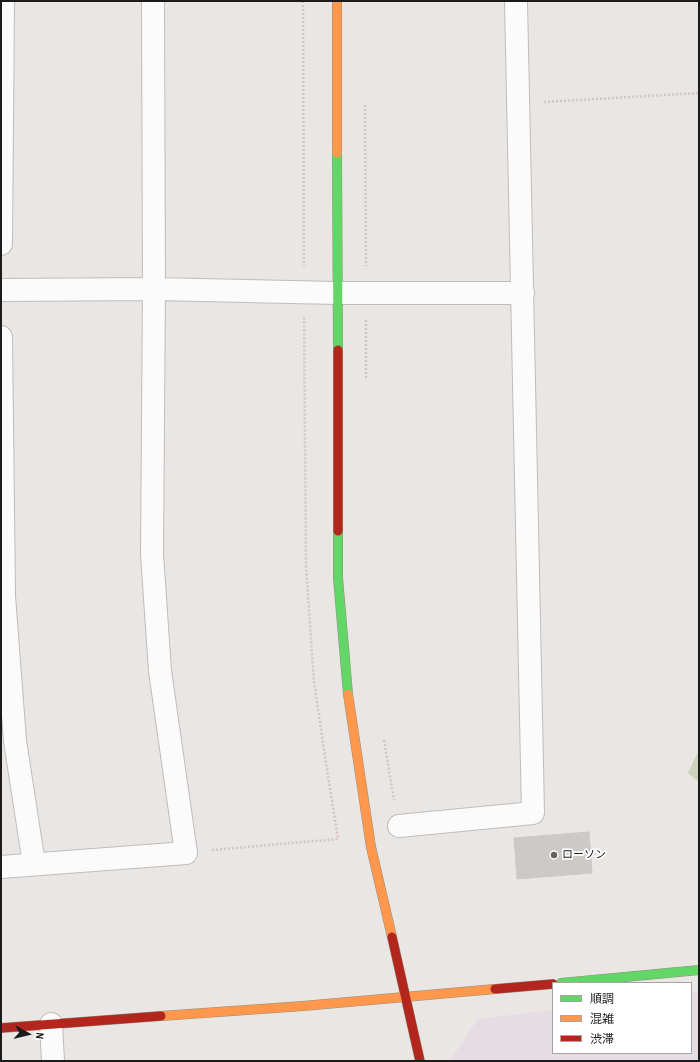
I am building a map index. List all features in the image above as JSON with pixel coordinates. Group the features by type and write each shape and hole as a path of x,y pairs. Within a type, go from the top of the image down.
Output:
{"street":[{"path":"1,244 3,1"},
{"path":"1,867 186,853 160,671 152,554 154,289 153,1"},
{"path":"337,1 336,292 338,578 348,694 371,848 420,1061"},
{"path":"399,826 533,813 516,1"},
{"path":"1,290 154,289 304,292 523,293"},
{"path":"1,337 4,596 15,741 34,864"},
{"path":"572,982 699,970"},
{"path":"1,1028 295,1007 552,984"},
{"path":"52,1024 53,1061"}],"path":[{"path":"186,853 338,839 314,682 306,566 303,1"},
{"path":"518,104 699,93"},
{"path":"366,103 366,380"},
{"path":"382,733 399,826"}],"shaded area":[{"path":"699,991 699,1061 450,1061 478,1019 552,1010 552,1054 692,1054 692,992"}],"green space":[{"path":"699,750 699,782 688,773"}],"building":[{"path":"589,832 592,873 517,879 514,838"}],"traffic: fast":[{"path":"337,153 338,350"},
{"path":"338,531 338,578 348,694"},
{"path":"572,982 699,970"}],"traffic: slow":[{"path":"337,1 337,153"},
{"path":"348,694 371,847 392,937"},
{"path":"161,1016 303,1006 495,989"}],"traffic: jam":[{"path":"338,350 338,531"},
{"path":"392,937 420,1061"},
{"path":"495,989 552,984"},
{"path":"1,1028 161,1016"}],"place":[{"name":"ローソン","path":"554,855"}]}
